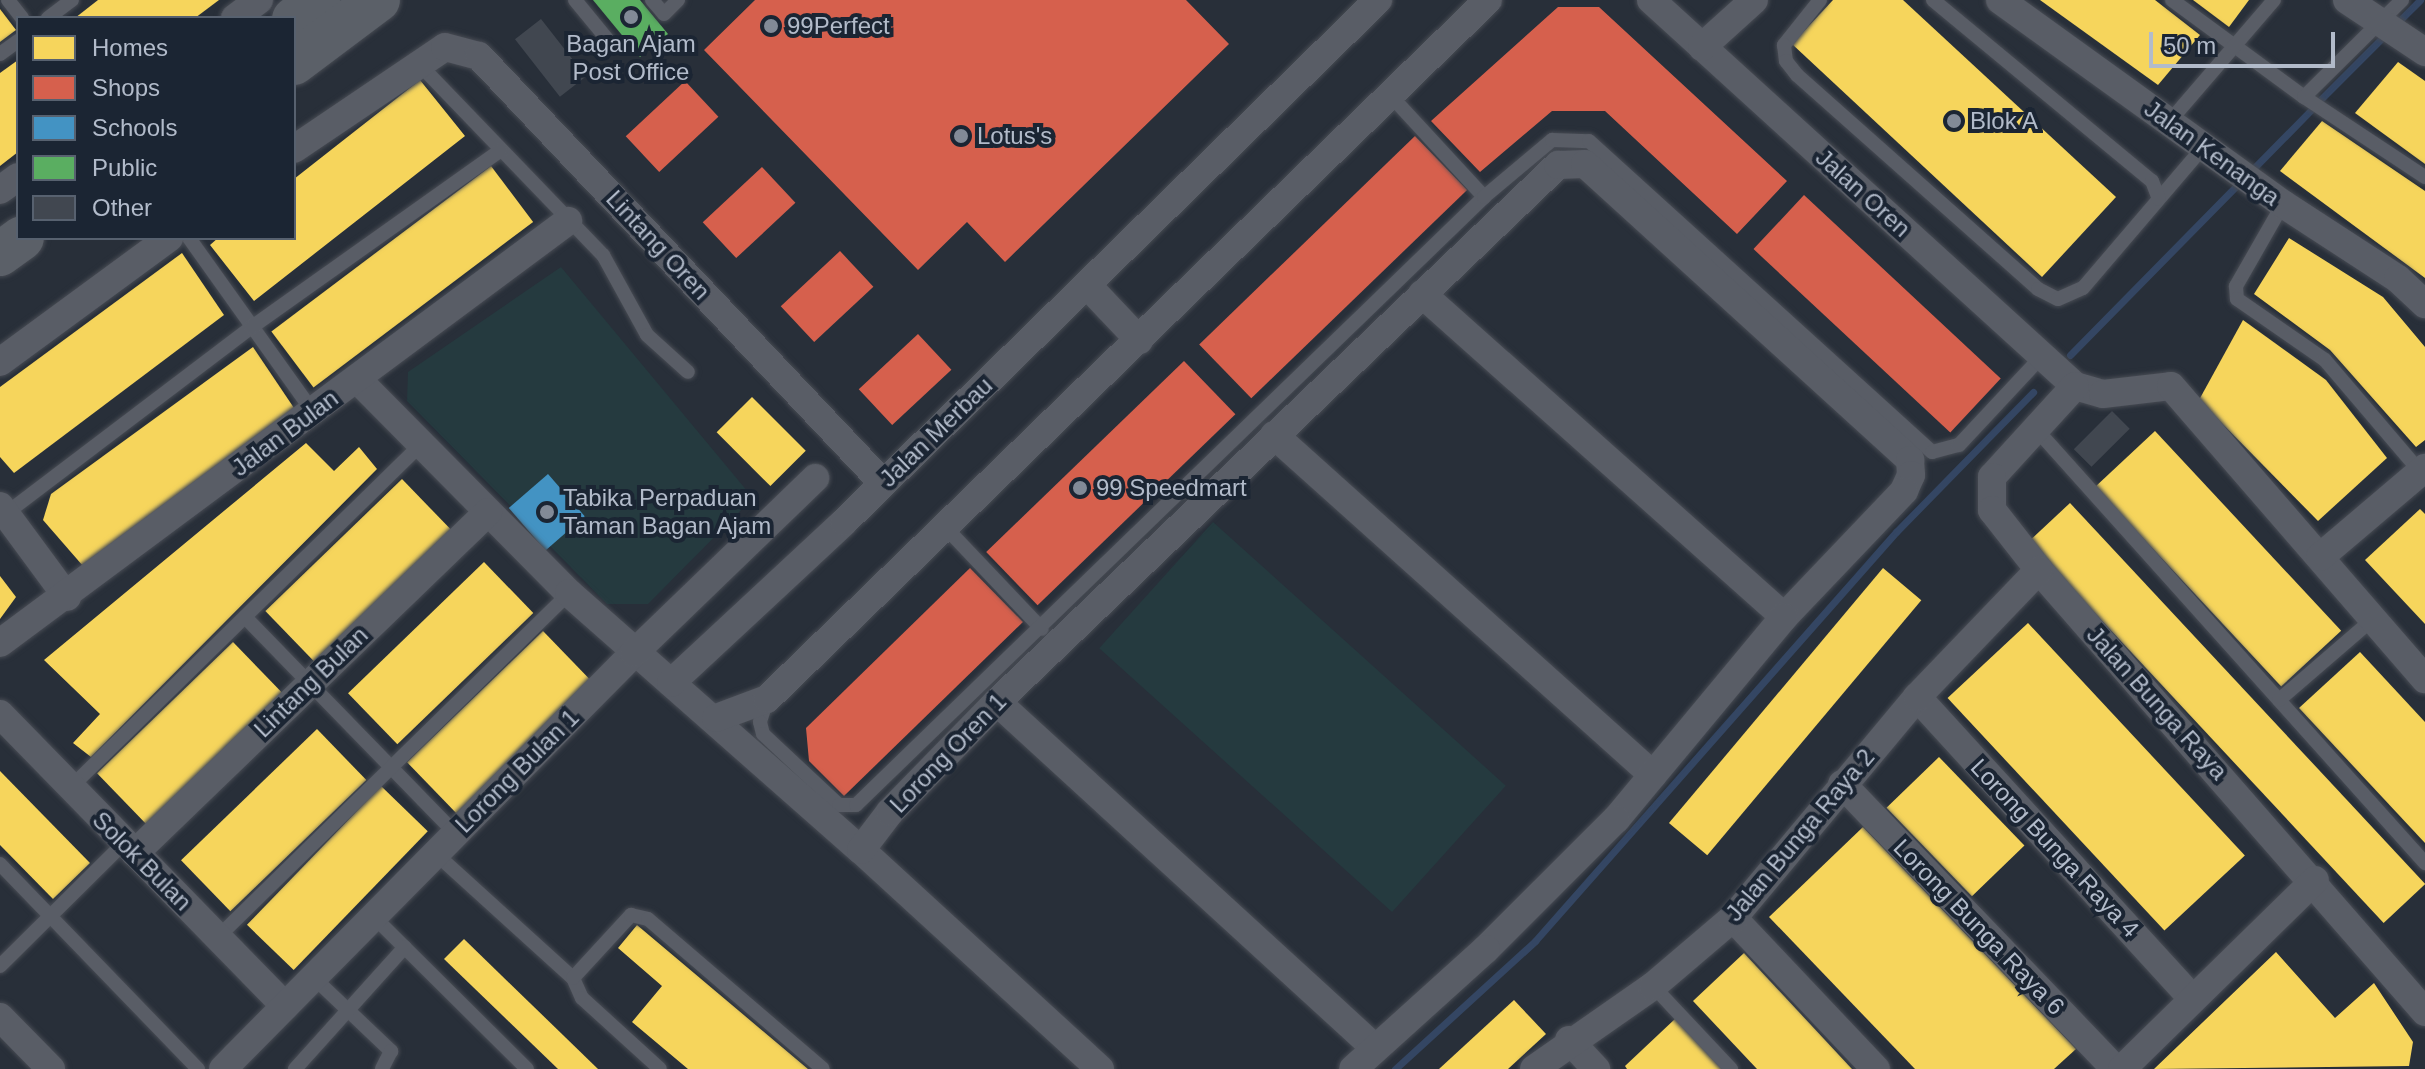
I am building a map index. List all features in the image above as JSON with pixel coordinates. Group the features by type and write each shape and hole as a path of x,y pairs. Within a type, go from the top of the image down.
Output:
{"main road":[{"path":"296,17 318,0"},
{"path":"296,62 378,0"},
{"path":"0,254 19,240"}],"street":[{"path":"238,16 259,0"},
{"name":"Jalan Merbau","path":"671,683 883,483 1378,0"},
{"path":"716,718 767,699 1488,0"},
{"name":"Jalan Oren","path":"1651,0 2075,386"},
{"path":"1702,47 1754,0"},
{"name":"Jalan Kenanga","path":"2000,0 2283,204 2398,279 2425,304"},
{"path":"2347,0 2425,52"},
{"name":"Lintang Oren","path":"296,148 418,62 445,47 479,56 883,483"},
{"name":"Lorong Oren 1","path":"861,850 890,812 997,702 1558,165 1585,164 1910,460 1904,491 1784,617"},
{"name":"Jalan Bulan","path":"0,643 67,597 568,221"},
{"path":"0,362 166,240"},
{"path":"1087,285 1139,340"},
{"path":"1353,1069 1486,949 1653,775 1784,617 1422,294"},
{"path":"357,379 569,593 634,653 716,718 1100,1069"},
{"path":"2075,386 2103,394 2171,386 2425,679"},
{"name":"Jalan Bunga Raya","path":"2075,386 1992,477 1992,510 2039,570 2315,880 2425,1012"},
{"path":"1274,435 1653,775"},
{"path":"2320,557 2423,472"},
{"name":"Lorong Bulan 1","path":"223,1069 634,653 815,478"},
{"path":"2,512 67,597"},
{"name":"Lintang Bulan","path":"129,848 309,683 488,512"},
{"name":"Jalan Bunga Raya 2","path":"1534,1069 1569,1040 1653,986 1733,918 1917,697 2039,570"},
{"name":"Lorong Bunga Raya 4","path":"1917,697 2193,999"},
{"path":"997,702 1375,1048"},
{"name":"Solok Bulan","path":"0,714 285,1006"},
{"name":"Lorong Bunga Raya 6","path":"1842,784 2115,1069"},
{"path":"2122,1069 2315,880"},
{"path":"1733,918 1876,1069"},
{"path":"0,1017 51,1069"},
{"path":"1569,1040 1596,1069"}],"lane":[{"path":"8,0 20,16"},
{"path":"51,16 72,0"},
{"path":"575,0 607,39"},
{"path":"652,0 664,14 678,0"},
{"path":"1820,0 1790,34 1784,45 1786,61 2038,289 2058,299 2083,288 2205,145"},
{"path":"1933,0 2152,181 2159,199"},
{"path":"2172,0 2304,97 2425,177"},
{"path":"2169,122 2274,0"},
{"path":"2304,97 2402,0"},
{"path":"418,62 603,255 647,335 688,372"},
{"path":"1390,95 1484,197"},
{"path":"767,699 760,722 763,734 839,805 848,808 1042,629 1484,197 1552,140 1589,141 1932,452 1959,445 2042,356"},
{"path":"2,512 252,327 501,150"},
{"path":"2283,204 2236,286 2237,299 2325,360 2423,472"},
{"path":"190,240 313,412"},
{"path":"2036,429 2425,863"},
{"path":"70,788 420,445"},
{"path":"946,528 1042,629"},
{"path":"218,937 569,593"},
{"path":"245,617 455,833"},
{"path":"2279,700 2373,619"},
{"path":"0,966 129,848"},
{"path":"435,853 573,978 582,998 660,1069"},
{"path":"0,864 198,1069"},
{"path":"573,978 631,915 648,919 823,1069"},
{"path":"373,916 527,1069"},
{"path":"295,1069 405,947"},
{"path":"313,977 391,1051 382,1069"},
{"path":"1653,986 1731,1069"}],"green space":[{"path":"561,267 753,498 648,604 607,604 407,401 408,372"},
{"path":"1213,522 1506,786 1392,912 1099,648"}],"building: Homes":[{"path":"98,0 219,0 198,16 78,16"},
{"name":"Blok A","path":"1833,0 1903,0 2116,197 2042,277 1792,44"},
{"path":"2040,0 2155,0 2200,35 2158,85"},
{"path":"2193,0 2249,0 2229,27"},
{"path":"0,9 16,30 0,42"},
{"path":"16,61 16,154 0,166 0,73"},
{"path":"2398,62 2425,81 2425,164 2355,113"},
{"path":"420,80 465,136 254,301 210,245 216,240 296,240 296,177"},
{"path":"2322,121 2425,191 2425,278 2280,171"},
{"path":"491,166 533,222 314,387 271,331"},
{"path":"2289,238 2383,297 2425,347 2425,440 2416,447 2330,350 2254,294"},
{"path":"182,253 224,315 14,473 0,457 0,387"},
{"path":"2243,320 2326,380 2387,458 2318,521 2199,400"},
{"path":"253,347 294,408 83,566 43,520 51,494"},
{"path":"752,397 806,451 770,486 717,432"},
{"path":"2155,431 2341,631 2281,687 2095,487"},
{"path":"306,443 334,471 359,447 377,469 91,757 73,743 100,714 44,660"},
{"path":"402,479 451,530 315,662 265,611"},
{"path":"2070,503 2425,884 2384,923 2028,542"},
{"path":"2420,509 2425,514 2425,624 2365,560"},
{"path":"484,562 533,613 397,744 348,693"},
{"path":"1883,568 1921,600 1707,855 1669,823"},
{"path":"0,576 16,597 0,619"},
{"path":"2028,623 2245,856 2164,931 1948,698"},
{"path":"543,631 592,682 456,813 407,762"},
{"path":"233,642 282,693 146,824 97,773"},
{"path":"2360,652 2425,722 2425,843 2299,708"},
{"path":"317,729 366,780 230,911 181,860"},
{"path":"1939,757 2024,845 1972,896 1886,808"},
{"path":"0,771 90,863 53,899 0,845"},
{"path":"381,786 428,831 294,970 247,925"},
{"path":"1863,827 2076,1049 2054,1069 1915,1069 1769,917"},
{"path":"637,925 808,1069 688,1069 632,1022 662,986 618,948"},
{"path":"464,939 598,1069 558,1069 444,959"},
{"path":"2276,952 2335,1018 2374,983 2413,1042 2409,1066 2154,1069"},
{"path":"1744,953 1852,1069 1757,1069 1693,1001"},
{"path":"1514,1000 1546,1034 1508,1069 1439,1069"},
{"path":"1676,1018 1723,1069 1627,1069 1625,1066"}],"building: Shops":[{"name":"Lotus's","path":"755,0 1186,0 1229,44 1005,262 967,222 918,270 704,50"},
{"path":"1558,7 1599,7 1787,181 1737,234 1605,111 1552,111 1480,172 1431,121"},
{"path":"685,81 718,117 659,172 626,136"},
{"path":"1415,136 1467,190 1251,398 1199,344"},
{"path":"762,167 795,203 736,258 703,222"},
{"path":"1804,195 2001,378 1950,433 1754,249"},
{"path":"840,251 873,287 814,342 781,306"},
{"path":"918,334 951,370 892,425 859,389"},
{"path":"1184,361 1235,414 1038,605 986,552"},
{"path":"970,568 1023,622 844,796 809,761 806,728"}],"building: Schools":[{"name":"Tabika Perpaduan Taman Bagan Ajam","path":"548,474 585,516 545,550 509,508"}],"building: Public":[{"name":"Bagan Ajam Post Office","path":"593,0 640,0 668,34 640,57"}],"building: Other":[{"path":"541,19 586,77 560,97 515,39"},
{"path":"2112,411 2130,429 2091,467 2074,449"}],"waterway":[{"path":"2396,24 2420,0"},
{"path":"2319,101 2386,34"},
{"path":"2251,171 2311,110"},
{"path":"2070,355 2241,181"},
{"path":"1395,1069 1535,941 1896,532 2033,392"}],"place":[{"name":"Bagan Ajam Post Office","path":"631,17"},
{"name":"99Perfect","path":"771,26"},
{"name":"Blok A","path":"1954,121"},
{"name":"Lotus's","path":"961,136"},
{"name":"99 Speedmart","path":"1080,488"},
{"name":"Tabika Perpaduan Taman Bagan Ajam","path":"547,512"}]}
